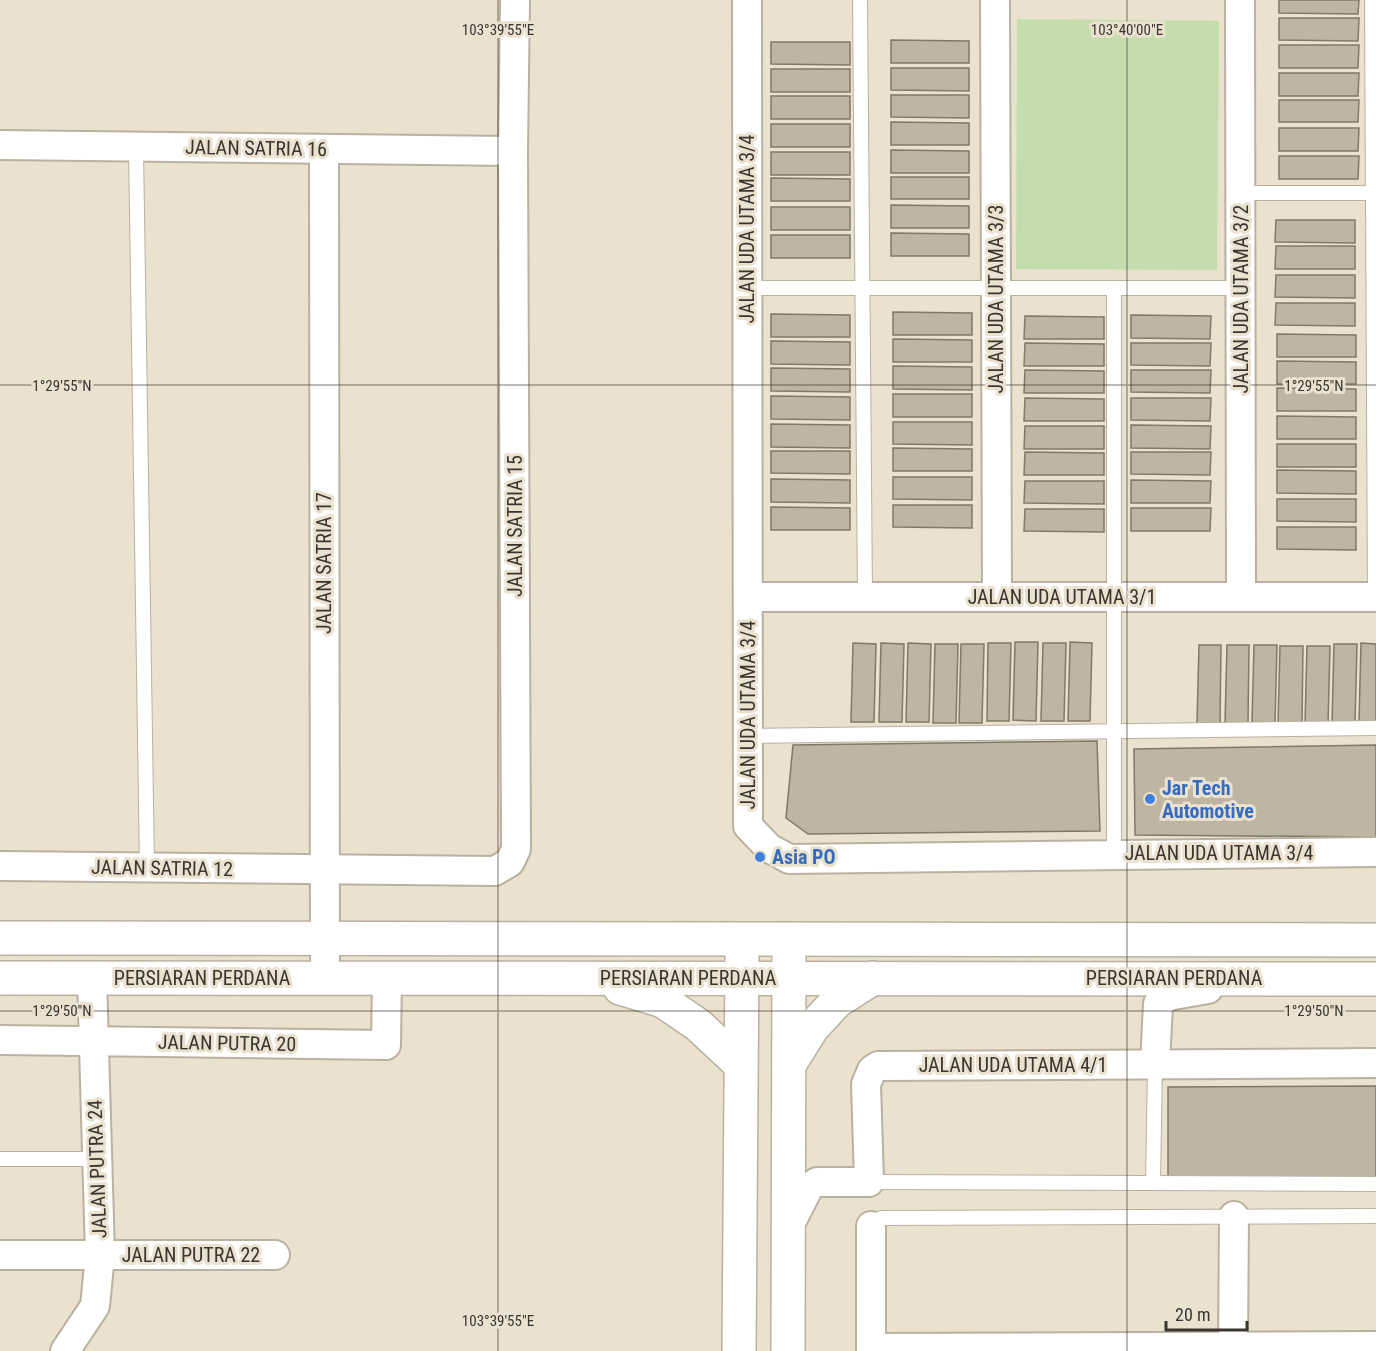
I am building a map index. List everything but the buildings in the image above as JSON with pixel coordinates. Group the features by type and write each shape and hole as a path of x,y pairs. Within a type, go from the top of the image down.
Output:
{"main road":[{"name":"PERSIARAN PERDANA","path":"0,938 1376,940"},
{"path":"739,1351 742,939"},
{"path":"788,1351 789,939"},
{"name":"PERSIARAN PERDANA","path":"0,978 1376,979"},
{"path":"590,978 663,1001 698,1025 741,1065"},
{"path":"789,1065 812,1028 837,1001 873,978"}],"street":[{"name":"JALAN SATRIA 15","path":"324,870 495,871 510,862 516,849 513,151 515,0"},
{"name":"JALAN UDA UTAMA 3/4","path":"747,0 748,826 769,848 789,859 1376,852"},
{"name":"JALAN UDA UTAMA 3/3","path":"995,0 997,597"},
{"name":"JALAN UDA UTAMA 3/2","path":"1240,0 1241,597"},
{"name":"JALAN SATRIA 16","path":"0,145 513,151"},
{"name":"JALAN SATRIA 17","path":"324,149 325,978"},
{"name":"JALAN UDA UTAMA 3/1","path":"748,597 1376,597"},
{"name":"JALAN SATRIA 12","path":"0,867 324,870"},
{"name":"JALAN PUTRA 24","path":"65,1351 95,1306 100,1255 92,978"},
{"name":"JALAN PUTRA 20","path":"0,1040 386,1045 387,978"},
{"path":"1155,1064 1158,1004 1168,996 1264,979"},
{"name":"JALAN UDA UTAMA 4/1","path":"869,1182 866,1084 872,1070 878,1066 1376,1064"},
{"path":"788,1228 809,1188 817,1182 869,1182"},
{"path":"1233,1349 1234,1216"},
{"path":"871,1226 871,1350 1233,1349 1376,1346"},
{"name":"JALAN PUTRA 22","path":"0,1255 275,1255"}],"lane":[{"path":"860,0 865,597"},
{"path":"1372,0 1376,597"},
{"path":"136,147 147,868"},
{"path":"1241,193 1375,193"},
{"path":"747,288 1241,288"},
{"path":"1114,288 1114,854"},
{"path":"748,736 1376,728"},
{"path":"1153,1183 1155,1064"},
{"path":"0,1159 97,1159"},
{"path":"869,1182 1376,1184"},
{"path":"871,1226 881,1218 1376,1216"}],"green space":[{"path":"1017,19 1219,21 1217,270 1016,269"}],"place":[{"name":"Jar Tech Automotive","path":"1150,799"},
{"name":"Asia PO","path":"760,857"}]}
